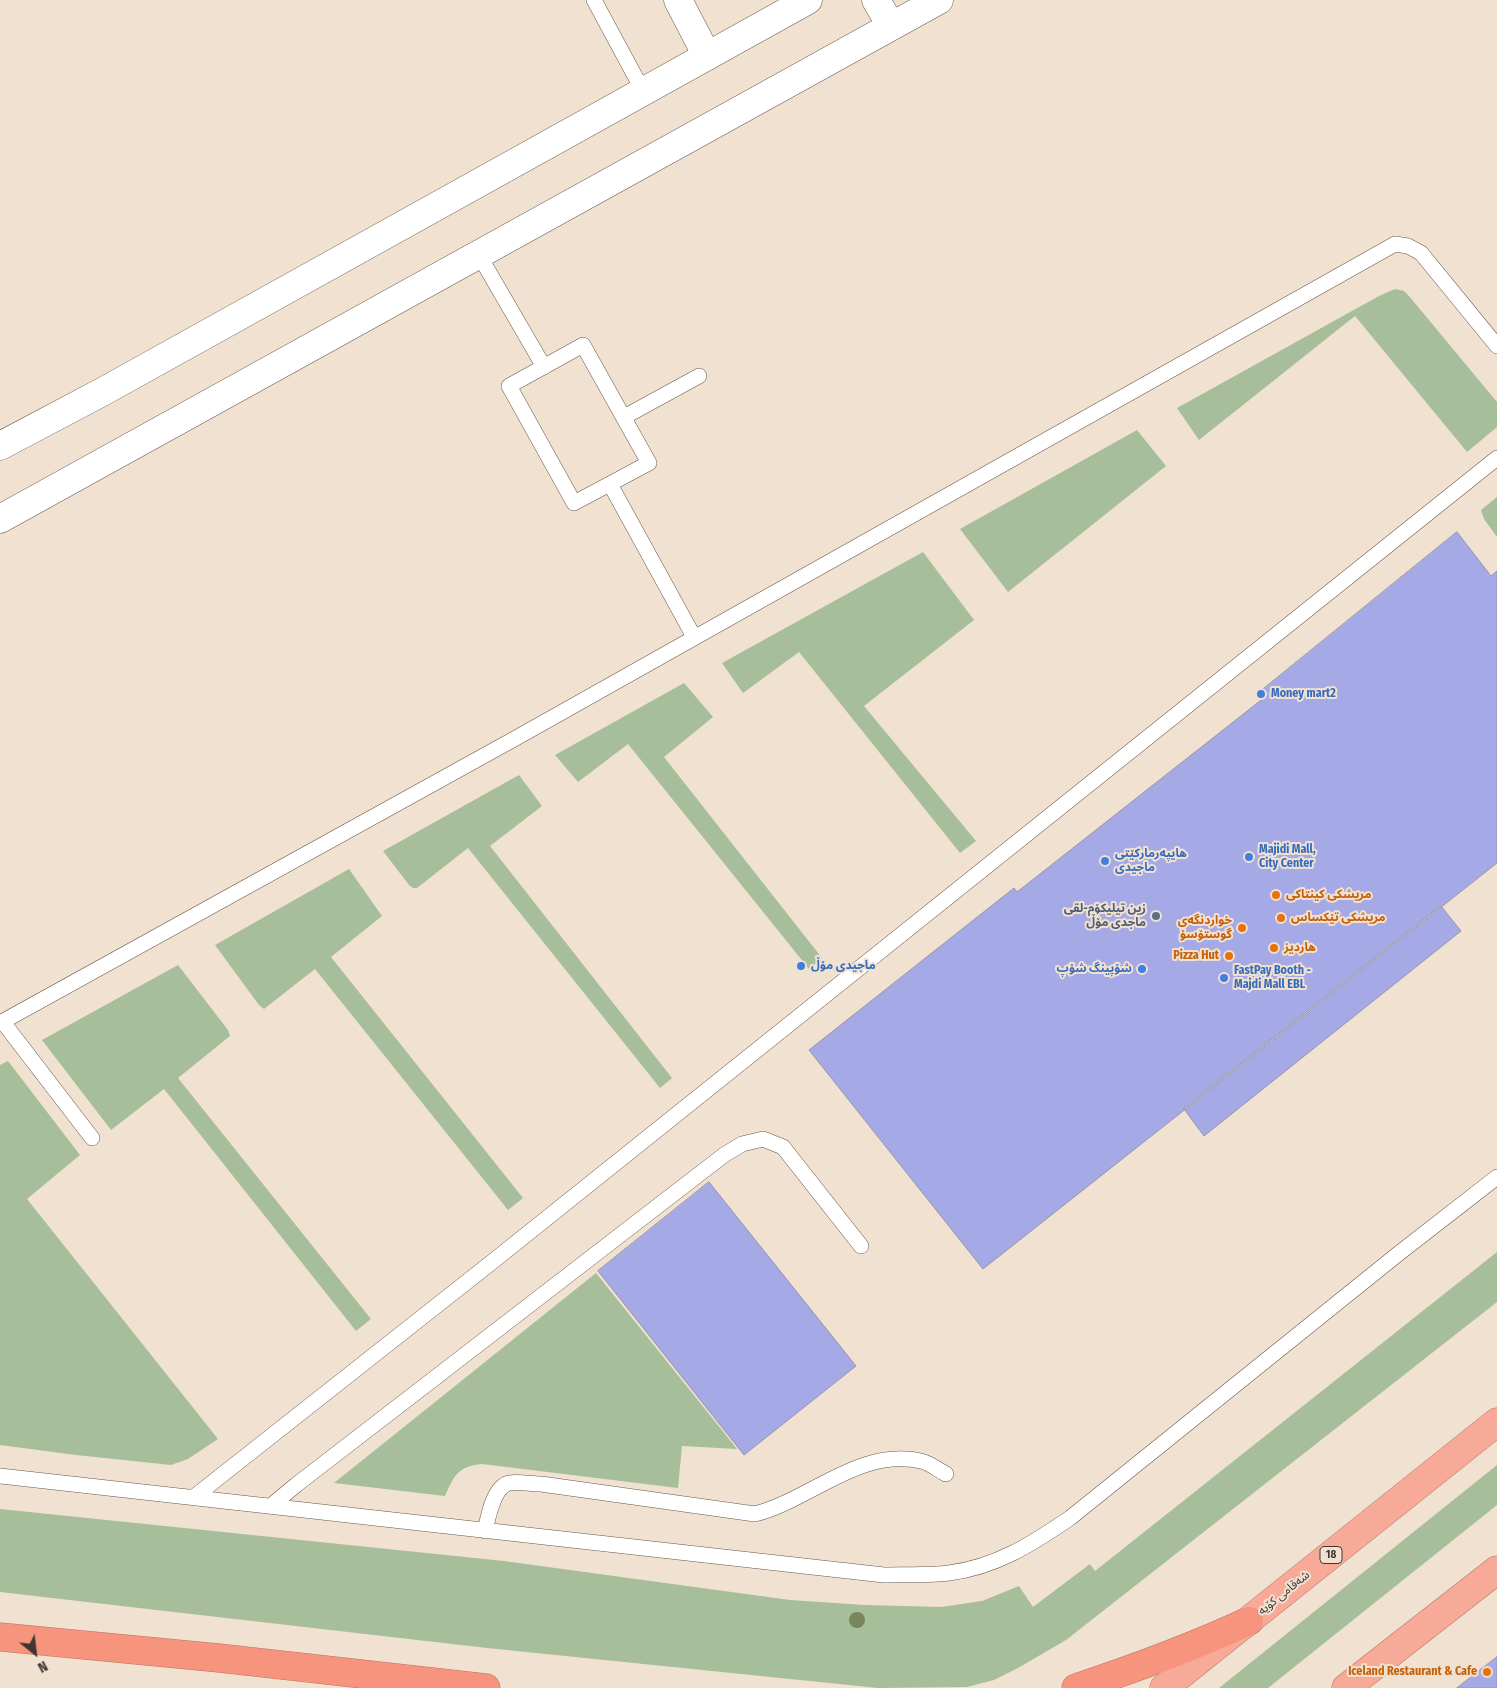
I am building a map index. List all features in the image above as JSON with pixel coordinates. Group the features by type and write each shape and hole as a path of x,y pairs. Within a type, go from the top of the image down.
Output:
{"highway":[{"name":"شەقامی کۆیە","path":"1164,1688 1497,1422"},
{"path":"1346,1688 1497,1570"},
{"path":"1076,1688 1148,1664 1199,1644 1249,1621"},
{"path":"0,1637 219,1658 486,1688"}],"street":[{"path":"678,0 707,56"},
{"path":"0,446 104,391 808,0"},
{"path":"876,0 891,26"},
{"path":"0,519 939,0"}],"lane":[{"path":"594,0 643,91"},
{"path":"92,1138 1,1023 516,738 1395,244 1408,246 1421,253 1497,346"},
{"path":"479,255 544,366"},
{"path":"583,345 624,417 649,462 574,503 509,386 583,345"},
{"path":"624,417 699,376"},
{"path":"194,1497 485,1268 1497,458"},
{"path":"610,484 694,637"},
{"path":"272,1505 717,1161 742,1144 763,1139 783,1147 861,1246"},
{"path":"0,1476 884,1575 947,1574 977,1568 1007,1557 1070,1518 1398,1254 1497,1177"},
{"path":"485,1531 490,1508 501,1487 509,1483 541,1484 755,1514 768,1511 787,1502 842,1472 893,1458 923,1462 946,1474"}],"green space":[{"path":"1395,289 1404,291 1409,296 1497,402 1497,427 1467,452 1355,316 1199,440 1177,408 1379,296"},
{"path":"1137,430 1166,466 1008,592 960,529"},
{"path":"1497,497 1497,537 1484,519 1481,510"},
{"path":"923,552 974,620 864,706 976,841 960,853 799,652 743,693 722,663"},
{"path":"684,683 713,717 664,757 822,958 809,969 628,744 578,782 555,755"},
{"path":"519,775 542,806 490,846 672,1078 660,1088 468,848 417,888 409,885 383,851"},
{"path":"349,869 382,916 331,957 523,1198 508,1210 315,969 264,1009 259,1005 215,945"},
{"path":"178,965 228,1030 230,1036 178,1078 371,1319 356,1331 164,1089 111,1130 42,1040"},
{"path":"8,1061 80,1155 27,1199 218,1439 188,1459 171,1465 0,1445 0,1065"},
{"path":"1497,1252 1497,1302 1066,1640 994,1680 967,1687 878,1688 487,1648 0,1592 0,1509 504,1561 790,1600 865,1605 941,1607 982,1601 1019,1586 1033,1607 1090,1564 1095,1571"},
{"path":"596,1273 737,1449 682,1446 678,1488 482,1464 467,1467 458,1473 445,1496 334,1483"},
{"path":"1497,1465 1497,1505 1268,1688 1219,1688"}],"building":[{"path":"1457,532 1491,576 1497,571 1497,863 983,1269 809,1050 1014,888 1017,892 1265,697 1261,691"},
{"path":"1441,906 1461,931 1204,1136 1184,1109"},
{"path":"709,1182 856,1366 744,1455 598,1271"},
{"name":"Iceland Restaurant & Cafe","path":"1497,1657 1497,1688 1457,1688"}],"place":[{"name":"Money mart2","path":"1261,694"},
{"name":"Majidi Mall, City Center","path":"1249,857"},
{"name":"هایپەرمارکێتی ماجیدی","path":"1105,861"},
{"name":"مریشکی کینتاکی","path":"1276,895"},
{"name":"زین تیلیکۆم-لقی ماجدی مۆڵ","path":"1156,916"},
{"name":"مریشکی تێکساس","path":"1281,918"},
{"name":"خواردنگەی گوستۆسۆ","path":"1242,928"},
{"name":"هاردیز","path":"1274,948"},
{"name":"Pizza Hut","path":"1229,956"},
{"name":"ماجیدی مۆڵ","path":"801,966"},
{"name":"شۆپینگ شۆپ","path":"1142,969"},
{"name":"FastPay Booth - Majdi Mall EBL","path":"1224,978"},
{"name":"Iceland Restaurant & Cafe","path":"1487,1672"}]}
